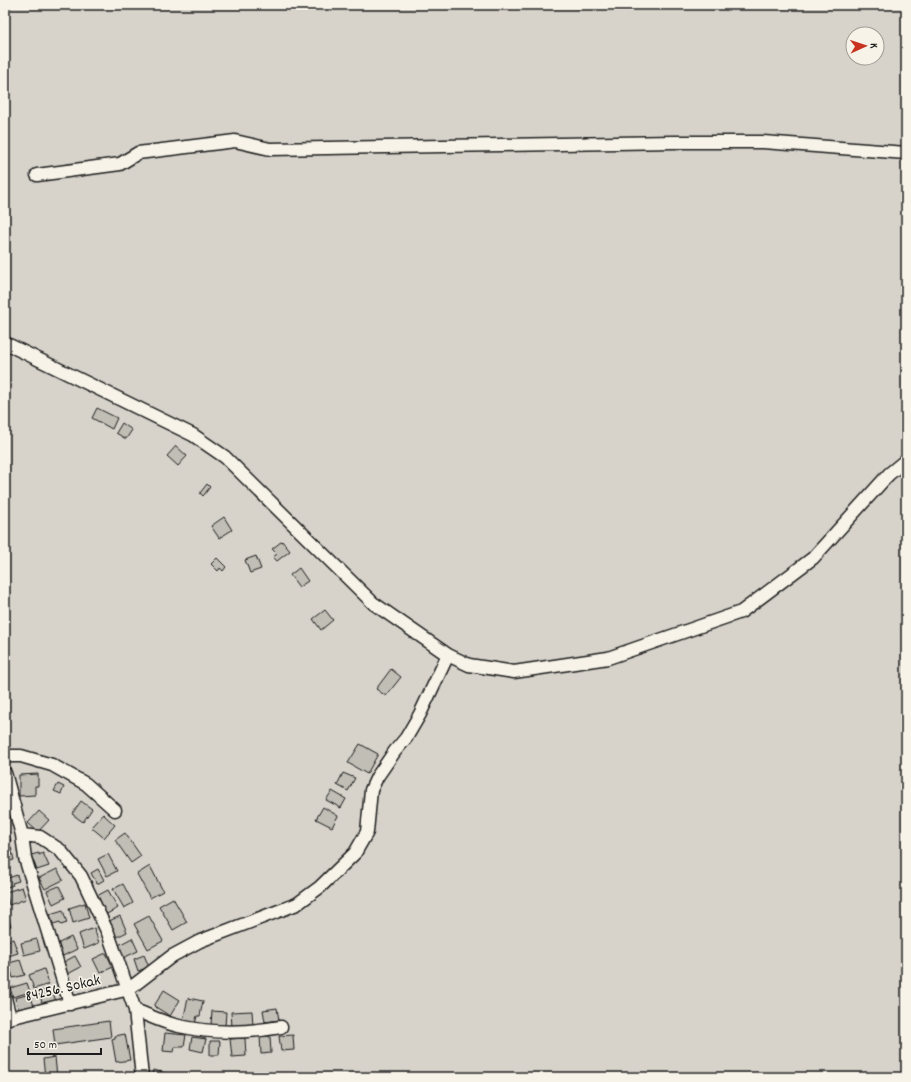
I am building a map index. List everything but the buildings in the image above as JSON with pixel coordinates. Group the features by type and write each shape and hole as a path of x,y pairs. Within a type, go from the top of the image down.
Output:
{"street":[{"path":"37,175 120,164 138,153 235,142 270,149 658,142 763,142 906,153"},
{"path":"5,343 193,435 225,457 373,603 448,655 469,665 514,672 608,658 741,612 813,558 889,474 906,460"},
{"path":"129,989 172,956 200,941 297,904 320,887 355,853 368,832 371,790 377,776 406,738 420,714 448,655"},
{"path":"5,756 21,756 52,765 86,784 115,810"},
{"path":"5,773 22,835 25,858 70,1004"},
{"path":"22,835 40,837 60,850 81,876 108,933 129,989 135,1010 142,1077"},
{"name":"84256. Sokak","path":"8,1019 129,989"},
{"path":"5,998 8,1019"},
{"path":"135,1010 179,1026 223,1032 253,1032 281,1027"}],"path":[{"path":"848,1077 853,1073"}],"shaded area":[{"path":"5,5 906,5 906,1077 5,1077"}]}
